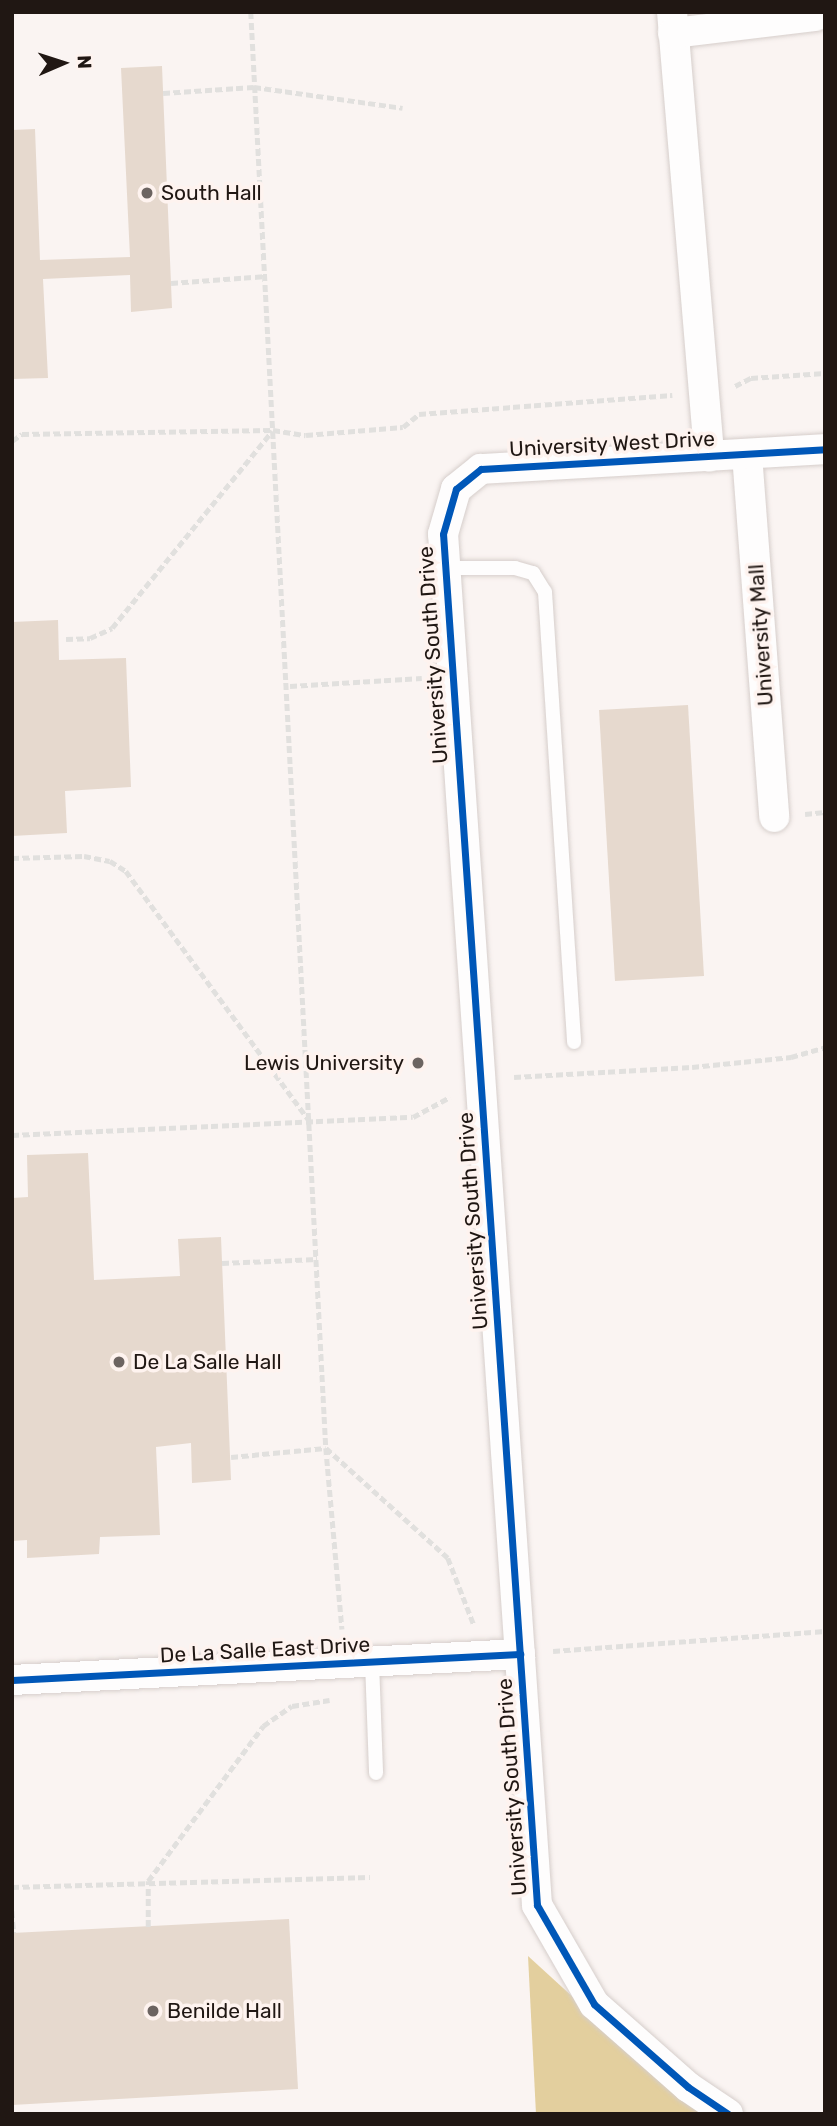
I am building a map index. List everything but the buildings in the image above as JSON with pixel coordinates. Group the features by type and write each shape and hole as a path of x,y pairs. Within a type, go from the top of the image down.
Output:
{"street":[{"path":"709,456 701,393 673,23 816,16"},
{"name":"University West Drive","path":"443,534 456,489 481,469 825,449"},
{"name":"University Mall","path":"747,454 774,817"},
{"name":"University South Drive","path":"443,534 537,1905 594,2004 688,2087 728,2114"},
{"name":"De La Salle East Drive","path":"12,1680 520,1654"}],"lane":[{"path":"445,568 515,568 533,573 545,592 574,1042"},
{"path":"358,1662 376,1773"}],"path":[{"path":"148,1927 148,1881 263,1726 292,1706 344,1697 358,1662 326,1448 290,686 273,430 251,12"},
{"path":"163,93 254,87 403,108"},
{"path":"171,283 266,276"},
{"path":"12,441 22,435 273,430 306,435 403,427 419,414 723,391 751,378 825,373"},
{"path":"66,639 90,638 112,628 273,430"},
{"path":"290,686 452,676"},
{"path":"12,858 84,856 110,860 126,872 310,1121"},
{"path":"12,1135 413,1117 481,1080 692,1067 792,1057 825,1047"},
{"path":"222,1263 317,1259"},
{"path":"231,1457 326,1448 448,1558 474,1624 476,1656"},
{"path":"520,1654 825,1631"},
{"path":"12,1886 370,1877"},
{"path":"12,1910 14,1933"}],"shaded area":[{"path":"528,1956 701,2114 536,2114"}],"cycle path":[{"path":"728,2114 688,2087 594,2004 537,1905 443,534 456,489 481,469 825,449"},
{"path":"12,1680 520,1654"}],"place":[{"name":"South Hall","path":"147,193"},
{"name":"Lewis University","path":"418,1063"},
{"name":"De La Salle Hall","path":"119,1362"},
{"name":"Benilde Hall","path":"153,2011"}]}
